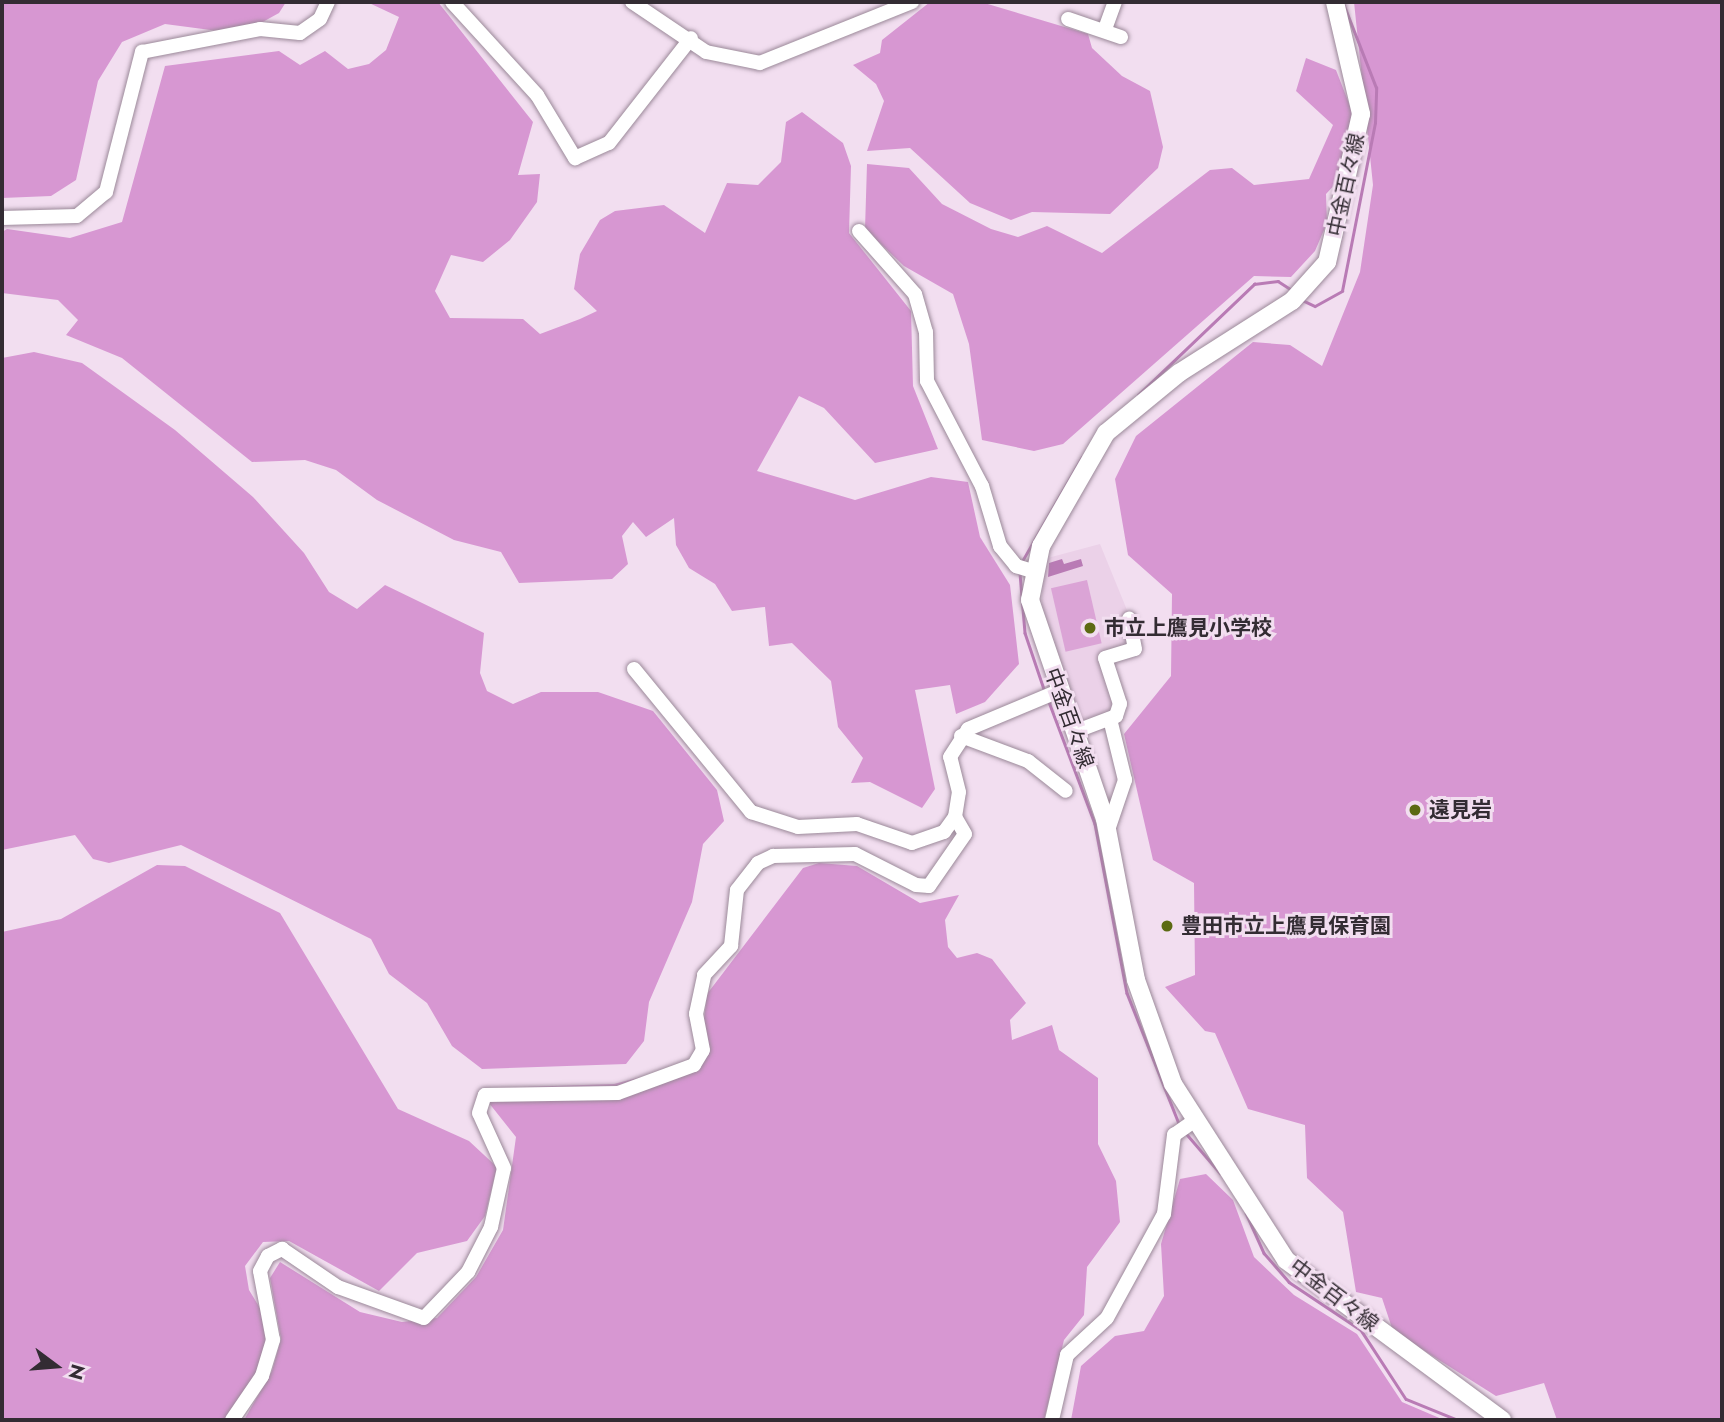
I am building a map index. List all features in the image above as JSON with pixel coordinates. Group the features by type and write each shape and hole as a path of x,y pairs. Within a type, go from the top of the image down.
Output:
{"main road":[{"name":"中金百々線","path":"1335,2 1361,114 1335,242 1297,296 1179,373 1106,433 1082,467 1026,569 1032,620 1108,830 1137,984 1188,1125 1286,1260 1502,1420"}],"street":[{"path":"2,218 77,216 106,192 142,52 260,29 300,33 320,19 328,2"},
{"path":"452,2 537,95 575,158 609,144 691,38"},
{"path":"632,2 721,57 760,63 912,2"},
{"path":"1105,29 1115,2"},
{"path":"1068,19 1105,29 1121,37"},
{"path":"859,232 915,294 926,332 927,381 982,486 1000,546 1026,569"},
{"path":"1074,732 1110,719 1120,704 1105,658 1135,649 1129,619"},
{"path":"634,669 751,812 798,827 858,824 912,843 944,832 955,817 959,792 950,757 961,736 981,721 1057,692"},
{"path":"1108,830 1125,780 1110,719"},
{"path":"961,736 1028,761 1066,791"},
{"path":"232,1420 262,1376 273,1340 260,1271 268,1256 282,1249 338,1287 424,1318 468,1272 491,1227 504,1168 479,1112 485,1095 618,1093 694,1065 703,1050 696,1014 700,987 731,946 737,890 758,863 773,856 855,854 923,887 935,882 965,834 955,817"},
{"path":"1052,1420 1067,1354 1107,1318 1164,1214 1169,1148 1188,1125"}],"shaded area":[{"path":"2,2 286,2 279,13 241,34 165,24 122,42 98,81 76,180 51,196 2,198"},
{"path":"367,2 438,2 533,122 518,175 540,174 537,202 510,240 483,262 451,255 435,291 450,318 523,319 540,334 580,319 597,311 574,289 580,254 600,220 615,211 664,205 705,233 727,183 758,185 781,162 786,122 802,112 843,143 851,166 849,233 911,311 913,386 938,449 875,463 824,408 799,396 757,471 855,500 931,477 968,482 980,537 1010,585 1019,664 985,702 956,714 950,685 915,690 935,789 922,808 870,782 851,783 863,758 838,727 831,681 792,643 769,646 765,607 732,611 715,584 689,568 676,545 674,518 646,537 633,522 622,536 628,564 612,579 519,583 501,552 454,540 377,500 336,470 305,460 252,462 122,358 66,335 78,320 58,300 2,293 2,232 7,229 70,238 122,222 165,66 279,51 300,65 325,51 348,69 369,64 386,50 399,17"},
{"path":"930,2 981,2 1088,34 1092,48 1122,76 1150,91 1163,147 1158,168 1110,214 1032,212 1011,220 970,203 910,148 867,151 884,101 876,84 853,65 880,53 882,40"},
{"path":"1354,2 1722,2 1722,1420 1557,1420 1544,1383 1496,1396 1393,1331 1382,1298 1356,1292 1343,1212 1307,1178 1305,1125 1248,1109 1215,1033 1205,1031 1165,987 1195,975 1194,883 1153,860 1124,734 1171,676 1172,594 1128,555 1115,479 1136,436 1253,342 1290,345 1322,366 1360,272 1373,185"},
{"path":"1306,58 1336,70 1355,119 1339,180 1326,194 1327,223 1315,251 1291,277 1254,276 1063,444 1034,451 982,440 969,344 953,294 904,266 865,229 867,164 909,168 942,204 991,229 1018,237 1047,226 1102,253 1210,170 1232,168 1254,185 1309,179 1333,125 1296,91"},
{"path":"34,352 82,363 175,430 253,497 304,553 329,592 357,609 385,585 484,633 480,673 487,691 513,704 541,692 598,692 653,711 717,790 724,821 703,844 692,902 649,1002 644,1041 626,1064 482,1069 452,1046 427,1003 389,974 371,939 181,845 109,863 93,859 75,835 2,850 2,358"},
{"name":"市立上鷹見小学校","path":"1100,544 1138,637 1100,665 1116,704 1113,714 1077,725 1041,618 1044,559"},
{"path":"1062,559 1064,564 1081,559 1083,566 1048,577 1049,563"},
{"path":"1087,580 1102,643 1066,652 1051,588"},
{"path":"819,863 857,866 920,903 959,895 945,920 948,947 957,958 977,953 992,959 1026,1003 1010,1020 1012,1040 1052,1025 1059,1050 1098,1078 1098,1144 1116,1181 1120,1222 1087,1267 1084,1315 1064,1340 1044,1420 244,1420 272,1371 281,1339 270,1278 280,1262 360,1312 402,1322 437,1318 476,1277 503,1230 516,1137 485,1098 492,1088 614,1084 699,1062 707,994 803,868"},
{"path":"157,865 185,866 280,913 398,1109 469,1141 497,1167 485,1216 467,1241 417,1253 379,1291 289,1241 263,1242 245,1266 249,1290 269,1323 266,1340 256,1373 226,1420 2,1420 2,932 61,919"},
{"path":"1206,1174 1233,1200 1254,1257 1294,1295 1357,1334 1402,1402 1444,1420 1071,1420 1081,1366 1115,1336 1144,1331 1164,1296 1161,1244 1180,1179"}],"waterway":[{"path":"1302,300 1315,306 1342,291 1375,123 1376,88 1344,6"},
{"path":"1138,395 1254,284 1278,281 1292,290"},
{"path":"1021,563 1082,457"},
{"path":"1020,573 1025,633 1045,692"},
{"path":"1049,702 1095,824 1127,993 1179,1124"},
{"path":"1185,1132 1220,1173"},
{"path":"1246,1213 1264,1253 1289,1282 1361,1330 1406,1399 1458,1420"}],"place":[{"name":"市立上鷹見小学校","path":"1090,628"},
{"name":"遠見岩","path":"1415,810"},
{"name":"豊田市立上鷹見保育園","path":"1167,926"}]}
